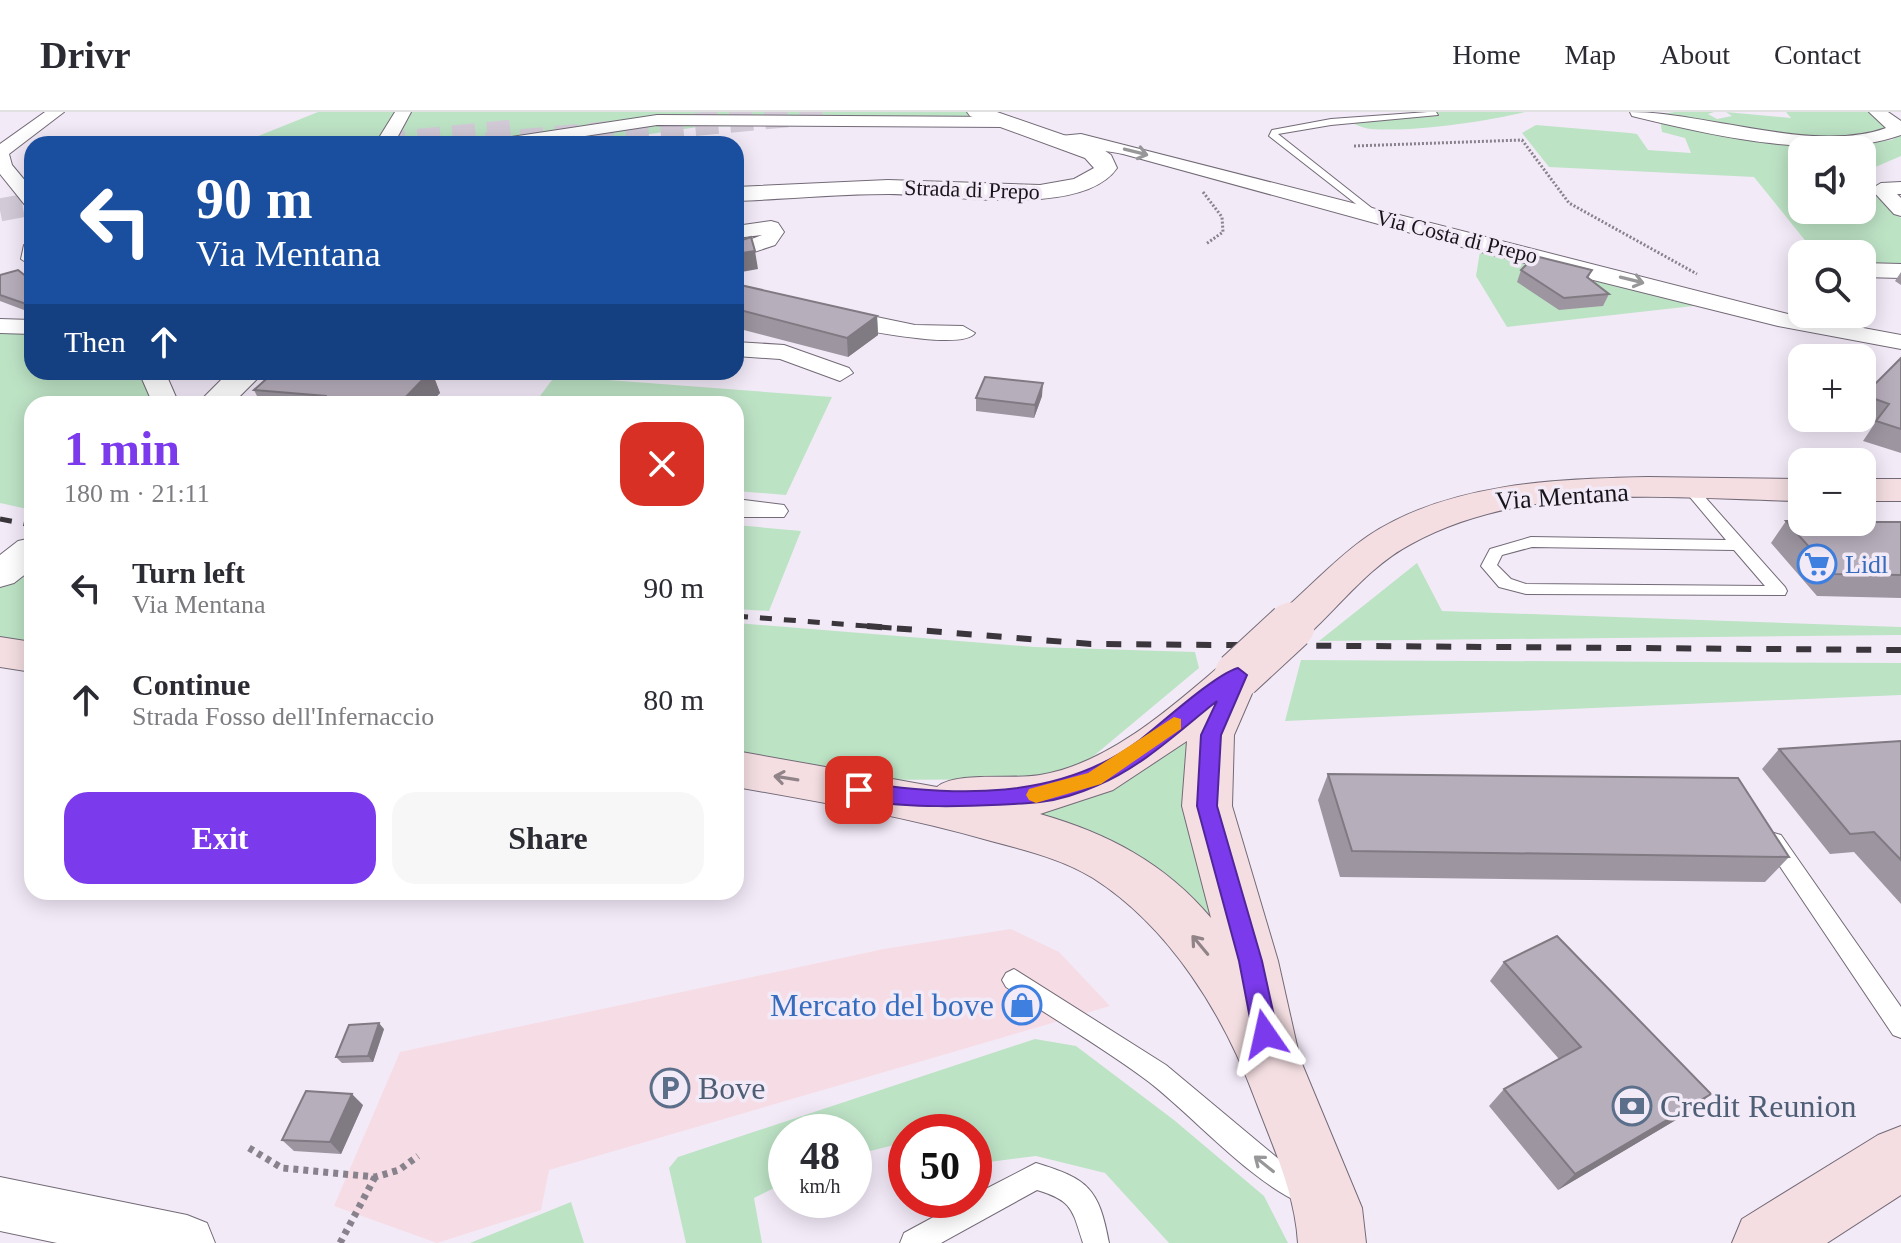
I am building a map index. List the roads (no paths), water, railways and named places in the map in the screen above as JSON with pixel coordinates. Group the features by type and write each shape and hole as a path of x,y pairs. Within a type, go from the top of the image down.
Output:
{"main road":[{"name":"Via Mentana","path":"918,799 1042,794 1094,779 1139,751 1238,675 1392,538 1462,506 1541,492 1788,490"},
{"path":"1876,490 1901,490"},
{"path":"0,652 24,656"},
{"name":"Via Mentana","path":"1238,675 1211,735 1207,806 1250,961 1270,1059 1340,1231"},
{"path":"744,770 918,799 1061,840 1112,864 1153,896 1215,962 1270,1059"},
{"path":"1766,1243 1901,1158"}],"street":[{"path":"24,191 3,166 0,152 56,112"},
{"path":"389,136 403,112"},
{"name":"Strada di Prepo","path":"744,194 888,187 1040,192 1080,185 1099,177 1106,168 1103,160 1093,153 977,112"},
{"path":"1638,112 1841,141 1887,136 1895,131 1895,125 1877,112"},
{"path":"551,136 657,120 1005,122"},
{"name":"Via Costa di Prepo","path":"1060,141 1081,139 1126,149 1481,245 1786,321 1899,341"},
{"path":"1901,188 1881,189 1901,210"},
{"path":"744,231 771,227 774,232 768,241 744,249"},
{"path":"1876,270 1901,271"},
{"path":"744,297 872,325 915,332 963,333"},
{"path":"0,326 24,327"},
{"path":"744,350 784,352 840,373"},
{"path":"222,396 239,380"},
{"path":"744,509 773,511"},
{"path":"0,574 24,556"},
{"path":"0,1204 187,1243"}],"lane":[{"path":"1374,215 1273,136 1275,132 1331,122 1434,115 1432,112"},
{"path":"1726,304 1788,315"},
{"path":"1691,490 1779,591 1526,589 1505,583 1493,574 1489,566 1490,558 1496,552 1531,542 1738,545"},
{"path":"1761,822 1901,1027"},
{"path":"1014,980 1157,1073 1340,1231"},
{"path":"914,1243 1036,1176 1075,1188 1082,1195 1096,1242"}],"tunnel":[{"path":"572,136 828,112"},
{"path":"463,136 513,131"},
{"path":"0,210 24,206"}],"railway":[{"path":"0,519 24,524"},
{"path":"744,617 889,628"},
{"path":"867,626 889,628"},
{"path":"889,628 1091,644 1901,650"}],"place":[{"name":"Lidl","path":"1817,564"},
{"name":"Mercato del bove","path":"1022,1005"},
{"name":"Bove","path":"670,1088"},
{"name":"Credit Reunion","path":"1632,1106"}]}
